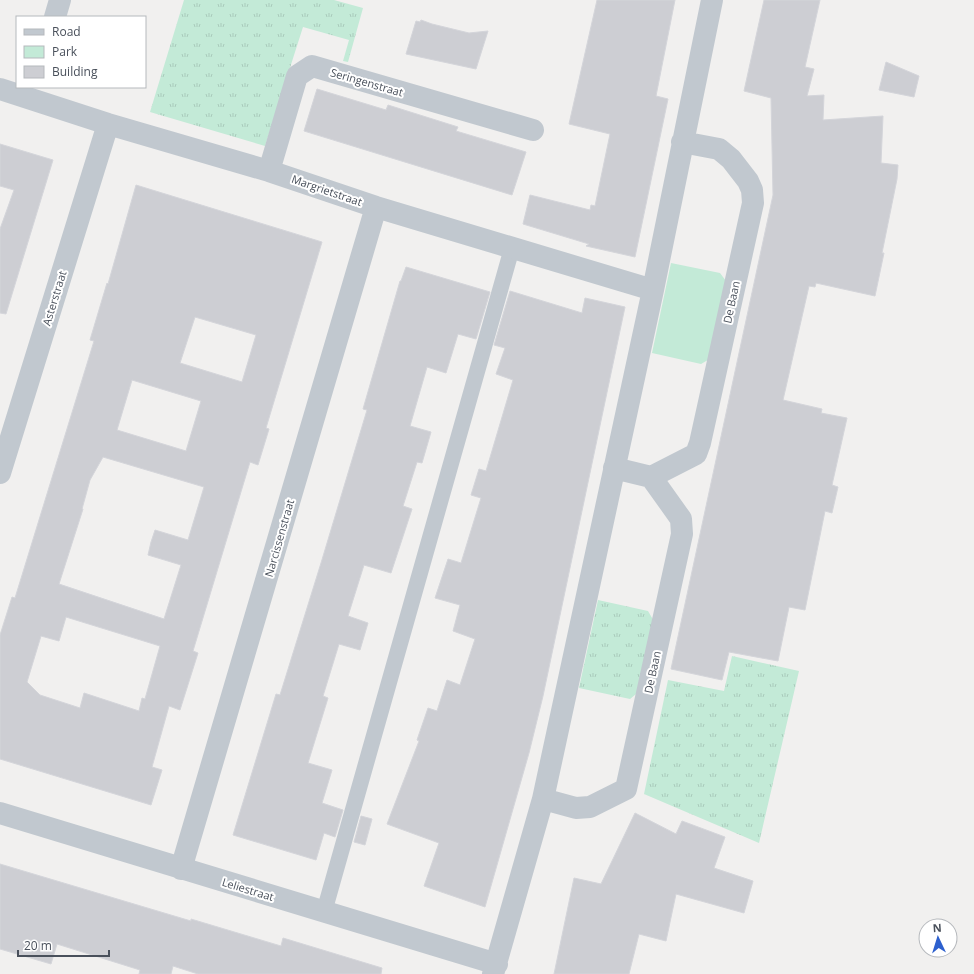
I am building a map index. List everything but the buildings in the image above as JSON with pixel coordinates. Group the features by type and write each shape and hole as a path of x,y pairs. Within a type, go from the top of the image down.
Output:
{"street":[{"path":"55,16 60,0"},
{"path":"495,969 543,799 653,290 712,0"},
{"name":"Seringenstraat","path":"270,171 297,76 312,66 533,130"},
{"name":"Margrietstraat","path":"0,89 32,93 108,124 270,171 376,207 653,290"},
{"name":"Asterstraat","path":"0,473 108,124"},
{"name":"De Baan","path":"543,799 576,808 590,807 626,789 682,534 682,519 651,476 696,454 700,443 753,203 752,190 748,181 731,159 718,149 682,142"},
{"name":"Narcissenstraat","path":"181,869 376,207"},
{"path":"614,468 651,476"},
{"name":"Leliestraat","path":"0,813 324,912 495,969"}],"lane":[{"path":"324,912 512,248"}],"green space":[{"path":"184,0 334,0 363,8 348,62 343,61 349,40 303,27 265,146 150,112"},
{"path":"671,263 720,273 729,285 713,357 701,364 652,353"},
{"path":"598,600 648,611 655,623 641,690 630,699 579,688"},
{"path":"732,656 799,671 759,843 644,794 668,680 724,691"}]}
